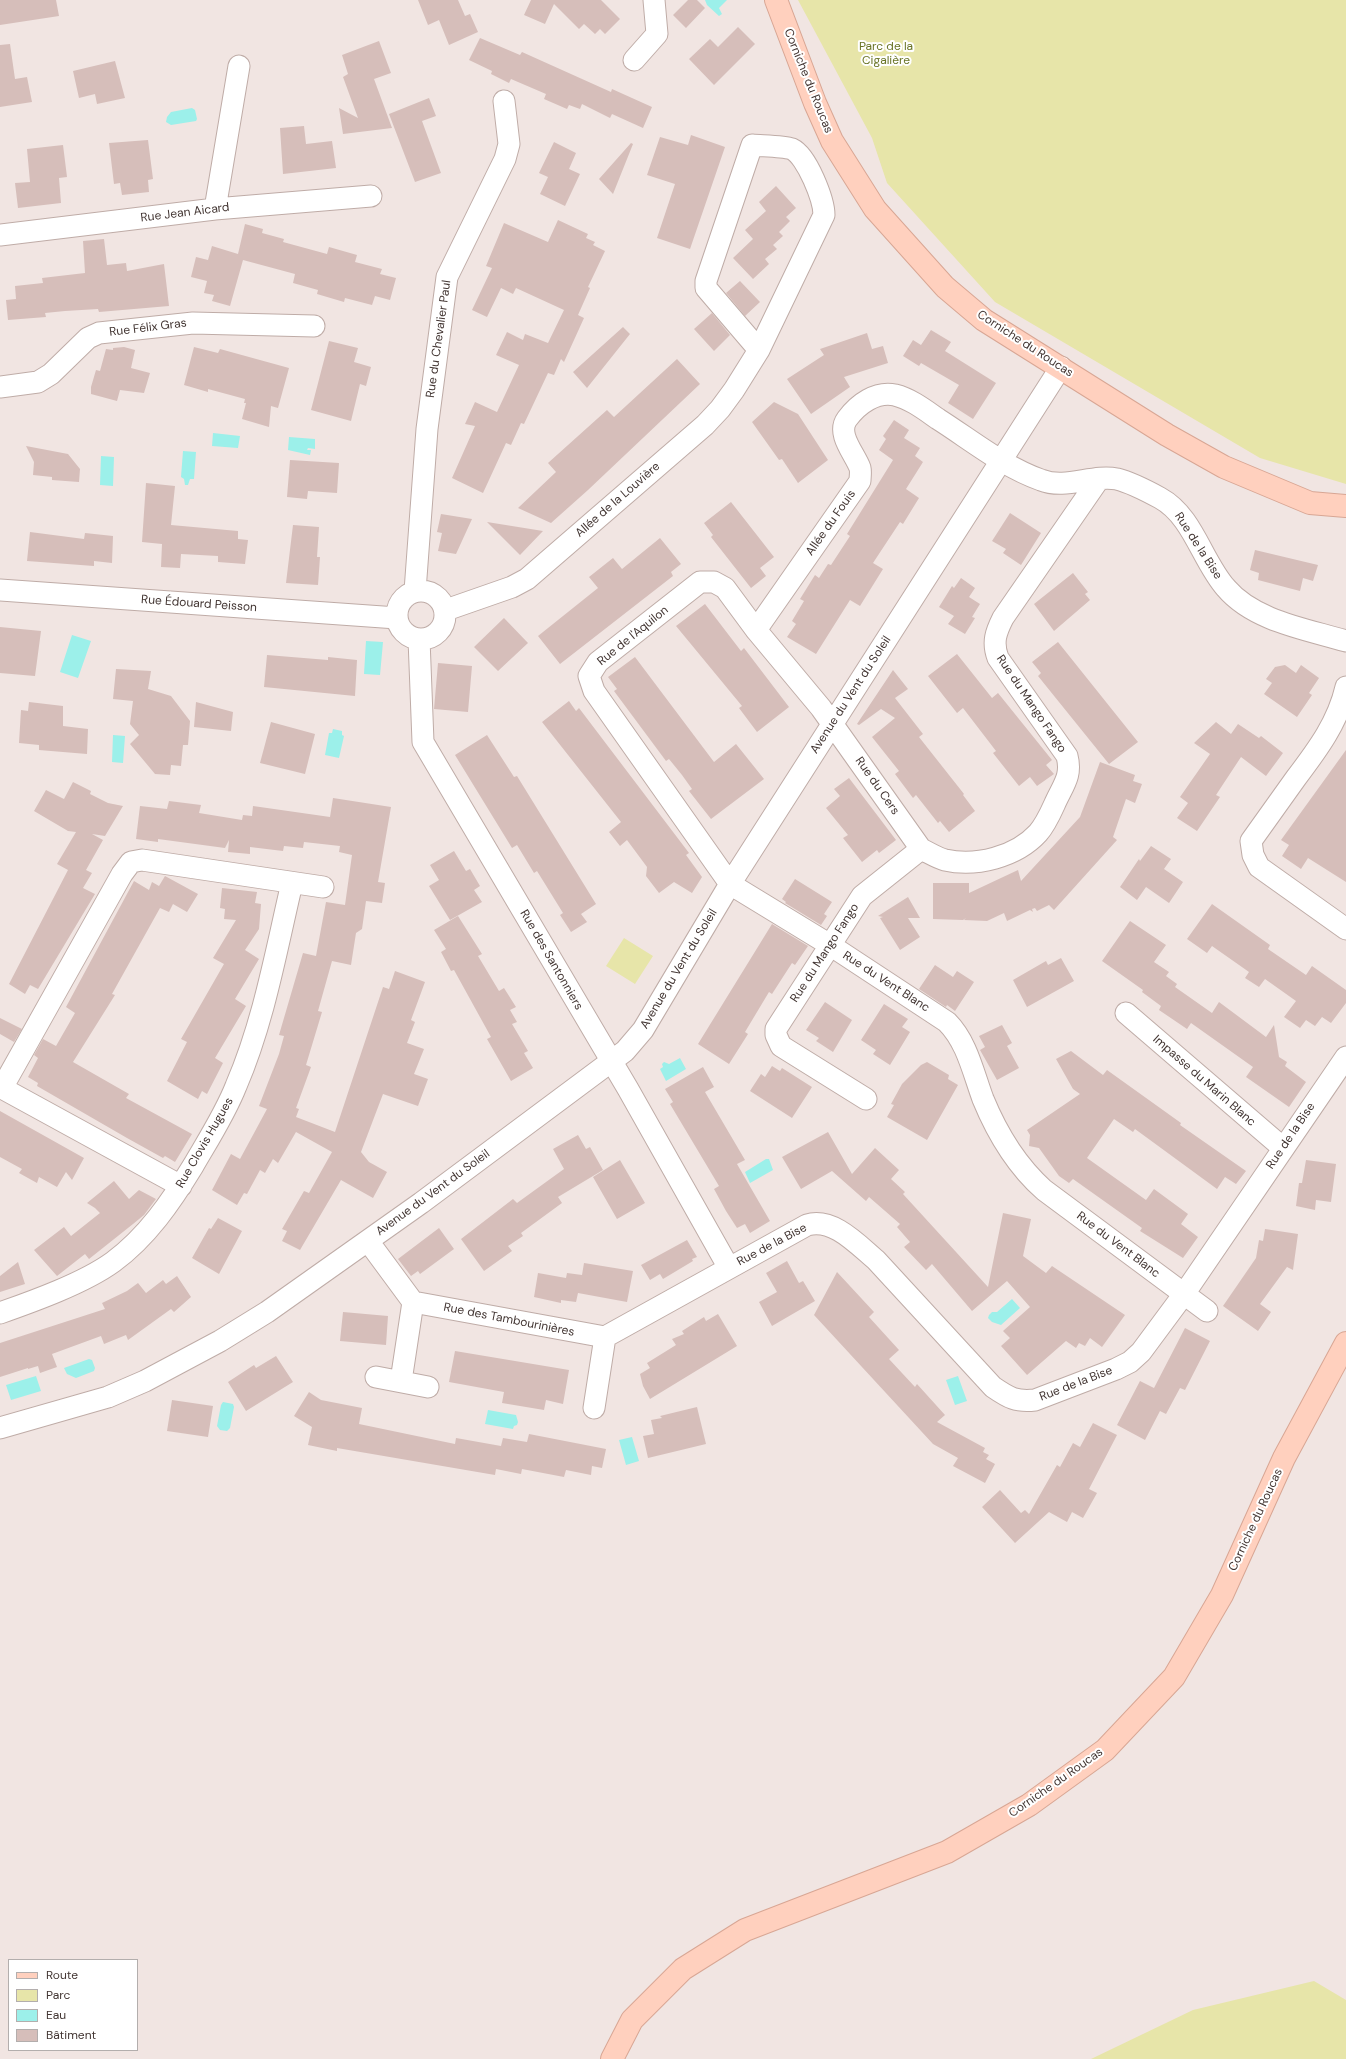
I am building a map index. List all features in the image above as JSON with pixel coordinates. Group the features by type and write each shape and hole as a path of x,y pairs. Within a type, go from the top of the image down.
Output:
{"main road":[{"name":"Corniche du Roucas","path":"776,0 815,103 829,134 875,209 945,287 984,320 1167,435 1224,467 1310,503 1346,506"},
{"name":"Corniche du Roucas","path":"612,2059 632,2020 683,1969 745,1930 947,1852 1029,1805 1106,1750 1174,1677 1222,1595 1284,1458 1346,1343"}],"street":[{"path":"634,60 658,34 654,0"},
{"path":"215,209 239,66"},
{"name":"Rue du Chevalier Paul","path":"415,591 427,429 447,277 505,159 509,144 504,101"},
{"name":"Allée de la Louvière","path":"446,610 527,579 705,425 734,390 759,350 824,215 824,204 804,160 792,150 754,137 706,281 706,288 759,350"},
{"name":"Rue Jean Aicard","path":"0,235 215,209 371,196"},
{"name":"Rue Félix Gras","path":"0,386 38,382 52,374 88,338 99,333 193,322 314,326"},
{"name":"Avenue du Vent du Soleil","path":"0,1428 108,1397 145,1381 220,1341 267,1312 368,1241 610,1060 625,1051 643,1030 730,884 1061,367"},
{"name":"Allée du Fouis","path":"756,630 860,481 860,470 845,436 844,426 847,419 870,397 883,394 895,395 912,402 1001,460"},
{"name":"Rue de la Bise","path":"1001,460 1027,474 1051,483 1060,484 1099,479 1117,479 1160,498 1174,508 1183,519 1217,577 1226,589 1244,604 1272,618 1346,640"},
{"name":"Rue du Mango Fango","path":"866,1099 781,1046 776,1035 776,1029 862,896 921,849 944,860 963,863 983,861 1008,854 1038,833 1068,777 1070,767 1067,756 998,658 994,648 995,633 1003,618 1099,479"},
{"name":"Rue de l'Aquilon","path":"730,884 594,691 590,676 598,662 700,582 714,582 725,588 756,630 833,724"},
{"name":"Rue Édouard Peisson","path":"0,590 397,618"},
{"path":"415,591 431,592 438,596 446,610 444,625 440,631 433,636 419,639 404,632 397,618 397,611 403,598 415,591"},
{"name":"Rue des Santonniers","path":"419,639 423,742 610,1060 729,1268"},
{"path":"1346,687 1342,705 1334,724 1320,746 1251,841 1253,855 1259,867 1346,929"},
{"name":"Rue du Cers","path":"833,724 921,849"},
{"path":"181,1186 1,1088 122,874 132,862 142,860 323,887"},
{"name":"Rue Clovis Hugues","path":"0,1313 90,1277 112,1262 135,1244 150,1228 181,1186 218,1124 237,1085 266,998 292,883"},
{"name":"Rue du Vent Blanc","path":"730,884 830,945 947,1022 955,1030 962,1042 984,1101 1011,1152 1030,1177 1044,1190 1207,1311"},
{"name":"Impasse du Marin Blanc","path":"1126,1013 1283,1148"},
{"name":"Rue de la Bise","path":"729,1268 807,1225 816,1222 825,1223 856,1242 876,1260 993,1387 1010,1398 1022,1401 1035,1400 1130,1362 1141,1352 1184,1294 1346,1056"},
{"path":"368,1241 413,1302 401,1381"},
{"path":"594,1408 605,1338 729,1268"},
{"name":"Rue des Tambourinières","path":"413,1302 605,1338"},
{"path":"376,1377 428,1386"}],"green space":[{"name":"Parc de la Cigalière","path":"798,0 1346,0 1346,484 1260,458 995,302 887,183 872,138"},
{"path":"624,938 653,956 635,984 606,966"},
{"path":"1314,1981 1346,2000 1346,2059 1091,2059 1193,2010"}],"water":[{"path":"705,0 727,0 719,8 722,14 719,16 707,5"},
{"path":"192,108 195,110 196,121 171,125 166,122 167,117 171,112"},
{"path":"213,433 240,436 238,448 212,446"},
{"path":"289,437 315,439 315,449 308,448 307,450 311,450 310,455 288,450"},
{"path":"183,451 196,452 194,479 190,479 188,485 185,485 184,479 181,477"},
{"path":"101,456 114,457 113,486 100,485"},
{"path":"72,635 91,641 78,678 60,672"},
{"path":"366,641 383,642 380,675 364,674"},
{"path":"333,729 342,731 342,735 344,736 339,758 325,755 329,733 332,733"},
{"path":"113,735 125,736 123,763 112,762"},
{"path":"680,1058 686,1069 666,1081 660,1069 663,1067 662,1064 664,1062 669,1064"},
{"path":"766,1159 769,1159 773,1170 750,1183 745,1172"},
{"path":"1012,1299 1020,1308 1001,1325 992,1322 988,1318 992,1312 997,1312"},
{"path":"89,1359 92,1360 95,1368 94,1371 76,1378 67,1374 64,1368"},
{"path":"36,1376 41,1391 11,1400 6,1385"},
{"path":"958,1376 967,1401 955,1405 946,1380"},
{"path":"223,1402 233,1404 234,1407 230,1428 227,1431 220,1430 217,1426 221,1405"},
{"path":"488,1410 516,1415 518,1422 517,1425 514,1426 513,1429 485,1424"},
{"path":"632,1437 639,1461 626,1465 619,1440"}],"building":[{"path":"0,0 56,0 59,16 0,25"},
{"path":"418,0 458,0 465,16 470,14 478,32 449,45 439,20 428,25"},
{"path":"531,0 601,0 620,19 605,34 600,29 595,34 584,24 579,29 554,4 545,24 524,15"},
{"path":"688,0 697,0 705,8 686,28 673,15"},
{"path":"738,27 755,44 714,85 689,59 710,39 718,47"},
{"path":"480,38 520,55 522,52 611,92 612,89 652,107 643,128 612,114 610,118 582,104 580,109 569,105 567,109 544,99 546,94 511,79 509,83 491,74 492,71 469,60"},
{"path":"379,41 391,73 374,79 392,128 343,134 339,108 358,118 343,77 348,74 342,55"},
{"path":"10,44 15,79 27,77 32,102 0,107 0,45"},
{"path":"115,61 125,98 97,104 95,94 79,98 73,71"},
{"path":"429,98 436,116 422,121 441,173 415,182 389,114"},
{"path":"304,126 306,144 332,141 336,168 283,174 280,128"},
{"path":"691,135 725,147 690,249 657,238 675,184 647,175 660,137 688,145"},
{"path":"148,140 153,179 148,180 149,192 122,195 120,183 114,184 109,143"},
{"path":"554,142 576,153 569,169 580,174 565,206 540,194 548,177 539,173"},
{"path":"631,143 633,144 613,194 599,179"},
{"path":"63,145 67,177 59,178 61,203 18,208 15,183 30,182 27,149"},
{"path":"776,186 796,208 786,217 790,221 779,232 783,236 773,245 777,249 765,259 769,264 753,279 733,258 753,239 745,230 766,211 759,202"},
{"path":"558,220 588,234 586,238 595,242 593,245 605,251 588,287 590,288 578,315 584,318 564,362 561,359 554,375 548,373 524,424 521,423 511,445 506,443 483,493 452,478 475,426 465,424 475,402 497,412 519,365 496,355 507,332 523,340 525,334 548,343 564,310 516,288 513,294 501,288 487,317 472,310 492,268 486,266 504,223 548,242"},
{"path":"245,224 263,229 262,233 284,239 283,242 327,254 329,247 357,255 355,262 382,269 380,274 396,278 390,300 375,296 372,305 345,298 344,302 317,294 318,290 293,283 295,274 243,260 230,306 212,301 214,295 204,293 207,281 191,277 196,257 208,260 212,246 238,254"},
{"path":"104,239 107,265 126,263 127,271 164,264 169,306 99,312 98,309 65,311 45,313 46,317 8,320 6,300 16,299 15,286 43,283 42,278 85,273 83,241"},
{"path":"740,281 760,302 745,316 726,293"},
{"path":"712,313 730,335 714,351 694,329"},
{"path":"623,327 630,334 587,388 573,372"},
{"path":"931,330 951,342 945,351 996,383 973,419 948,403 959,385 921,363 919,366 903,356 913,340 921,345"},
{"path":"867,333 872,349 883,346 888,363 844,377 850,387 811,414 787,379 824,355 820,349"},
{"path":"329,341 358,348 354,362 371,367 366,386 360,384 351,421 311,410"},
{"path":"124,347 135,350 131,368 150,373 144,393 120,390 117,401 91,394 91,387 96,370 100,371 106,349 113,350 113,348"},
{"path":"194,347 218,353 220,349 289,368 278,408 271,406 269,427 242,419 246,403 244,403 245,399 208,389 208,392 184,385"},
{"path":"677,359 700,384 588,490 551,523 518,508 556,472 548,463 607,410 614,417"},
{"path":"774,402 798,414 828,460 798,483 782,459 779,460 752,422"},
{"path":"894,420 909,430 904,438 920,448 915,456 923,462 906,489 919,498 903,524 900,522 873,563 883,569 860,606 850,600 816,654 787,637 796,624 792,621 804,601 800,599 815,575 819,578 828,564 831,565 850,536 847,534 893,460 879,450 886,439 883,436"},
{"path":"26,446 68,454 80,469 79,482 52,480 52,477 33,475 34,462"},
{"path":"290,460 339,463 337,493 308,491 307,499 287,497"},
{"path":"146,483 175,486 171,525 238,531 238,539 248,540 245,564 218,562 218,556 181,554 180,568 161,567 162,544 142,542"},
{"path":"731,502 774,557 760,568 766,576 751,588 711,537 713,535 704,523"},
{"path":"1010,513 1041,533 1021,565 1003,553 1006,549 992,541"},
{"path":"441,514 472,519 456,554 438,551 442,533 437,532"},
{"path":"487,522 543,531 520,555"},
{"path":"293,525 319,527 317,557 320,557 318,585 286,583"},
{"path":"30,532 84,539 85,533 113,536 112,563 94,561 94,566 27,561"},
{"path":"660,538 681,564 671,572 673,576 560,664 538,636 598,588 589,577 613,558 622,569"},
{"path":"1255,550 1318,565 1313,581 1303,578 1300,591 1258,580 1259,573 1250,570"},
{"path":"1073,573 1088,592 1085,594 1090,600 1054,631 1034,604"},
{"path":"961,578 975,588 969,597 980,604 972,617 975,618 965,634 948,624 954,616 939,607 952,586 954,588"},
{"path":"705,604 741,651 744,648 789,707 757,732 739,708 742,706 676,626"},
{"path":"504,618 528,643 498,671 474,647"},
{"path":"0,627 41,631 35,676 0,673"},
{"path":"1058,642 1138,742 1109,764 1038,676 1041,673 1032,662"},
{"path":"957,654 992,698 998,693 1052,760 1046,765 1054,774 1037,786 1030,777 1019,786 993,753 996,751 963,708 957,713 928,676"},
{"path":"267,655 328,660 328,657 357,660 355,696 264,687"},
{"path":"635,657 714,762 736,744 764,779 711,819 689,791 692,789 682,775 669,759 666,761 614,691 617,689 608,677"},
{"path":"438,663 472,666 468,712 434,709"},
{"path":"1285,665 1296,673 1301,665 1319,678 1309,693 1312,695 1297,717 1264,694 1272,683 1266,679 1275,667"},
{"path":"116,669 151,671 148,689 171,696 190,721 188,745 183,745 181,766 171,765 170,775 155,774 130,744 139,735 130,724 133,701 113,699"},
{"path":"893,670 908,689 895,698 923,734 919,737 964,794 963,795 975,811 949,832 940,821 938,823 916,795 913,798 895,774 899,771 872,737 895,718 881,709 859,725 857,724"},
{"path":"569,701 576,711 579,708 689,853 686,855 702,877 692,893 674,882 659,893 646,876 647,867 627,840 620,846 609,832 621,822 542,722"},
{"path":"29,702 63,706 63,726 88,729 87,754 39,750 39,745 19,743 21,710 28,711"},
{"path":"196,702 233,712 231,731 194,727"},
{"path":"271,722 315,734 305,774 260,763"},
{"path":"1216,722 1231,734 1238,724 1259,738 1261,736 1283,753 1266,776 1241,757 1216,795 1220,797 1197,831 1177,818 1188,803 1180,797 1210,754 1194,743"},
{"path":"487,735 514,777 517,776 596,904 581,914 587,922 571,932 560,915 563,913 537,871 534,873 517,845 512,848 455,755"},
{"path":"1346,750 1346,882 1308,858 1301,869 1282,856 1289,845 1281,840"},
{"path":"1100,762 1135,775 1133,781 1142,784 1135,803 1126,799 1113,837 1117,840 1054,910 1049,905 1037,911 1035,908 1032,909 1033,912 1030,910 1007,921 1004,913 987,921 964,920 966,918 963,920 933,919 933,883 969,883 969,893 1018,870 1021,881 1080,817"},
{"path":"849,778 896,840 879,853 877,850 862,862 843,838 848,835 826,808 840,796 834,789"},
{"path":"73,782 91,791 90,794 108,803 123,806 105,836 92,834 103,840 86,870 92,873 83,888 95,894 38,989 30,985 25,994 9,984 68,870 57,864 76,832 68,831 34,811 46,790 64,799"},
{"path":"333,798 391,807 378,882 385,883 382,903 366,901 362,929 356,933 351,965 332,961 318,1011 322,1012 306,1065 311,1067 296,1108 299,1109 296,1117 335,1132 383,987 389,989 395,971 425,982 411,1020 415,1022 407,1043 424,1049 414,1074 428,1079 418,1106 383,1094 361,1152 369,1162 387,1172 373,1198 341,1180 300,1250 282,1241 287,1231 282,1229 304,1191 309,1193 332,1152 296,1132 278,1163 273,1159 265,1173 260,1170 247,1194 244,1193 237,1205 212,1190 231,1154 240,1159 267,1109 259,1106 279,1054 284,1036 279,1035 303,953 316,956 326,902 345,905 352,855 339,852 340,846 304,842 303,848 284,846 283,851 250,847 250,854 228,852 229,840 225,848 158,839 158,842 136,839 140,806 167,809 169,801 201,805 199,813 242,820 243,815 252,816 253,806 330,817"},
{"path":"1151,846 1171,859 1164,869 1183,882 1169,903 1146,887 1137,900 1120,887 1139,859 1140,861"},
{"path":"454,851 466,871 470,869 480,886 474,890 482,902 450,920 429,886 439,880 430,865"},
{"path":"165,876 198,894 187,912 173,904 169,912 160,908 112,994 115,995 73,1062 129,1094 126,1098 192,1134 175,1162 165,1156 163,1158 37,1086 38,1083 28,1077 38,1058 34,1055 43,1039 56,1046 75,1013 66,1007 134,881 149,890 152,882 159,886"},
{"path":"795,879 832,902 824,914 827,916 821,925 785,903 786,902 782,899"},
{"path":"222,888 257,892 255,903 261,904 259,929 245,950 259,959 235,999 246,1006 215,1058 223,1063 207,1094 202,1091 198,1099 167,1081 187,1042 181,1039 224,964 213,958 236,920 224,919 225,909 220,908"},
{"path":"908,897 920,918 908,918 920,937 900,950 880,918 883,917 878,916"},
{"path":"1212,904 1270,945 1268,949 1306,975 1312,966 1346,990 1346,1003 1331,1023 1322,1017 1315,1026 1306,1020 1300,1028 1284,1017 1296,1001 1265,979 1259,987 1245,978 1249,972 1212,946 1207,953 1187,939"},
{"path":"458,916 482,954 478,956 499,991 504,988 516,1007 510,1010 517,1022 512,1024 528,1051 524,1053 533,1068 511,1081 487,1039 491,1037 454,970 451,971 441,952 446,949 434,930"},
{"path":"1130,921 1166,945 1154,962 1169,972 1166,976 1177,984 1175,987 1212,1013 1219,1002 1266,1037 1274,1025 1279,1057 1287,1062 1285,1066 1306,1082 1289,1107 1246,1077 1253,1067 1191,1023 1187,1029 1159,1010 1161,1006 1142,992 1143,990 1102,961"},
{"path":"772,924 808,946 795,965 792,963 772,994 769,992 745,1032 748,1034 729,1064 698,1044"},
{"path":"1061,958 1074,981 1027,1007 1013,980 1046,961 1048,965"},
{"path":"935,965 953,977 957,971 974,982 955,1011 947,1005 946,1007 919,989"},
{"path":"825,1002 852,1020 833,1052 816,1041 819,1038 806,1030"},
{"path":"884,1004 908,1019 902,1027 910,1032 890,1065 873,1054 876,1050 861,1040"},
{"path":"0,1018 22,1029 14,1042 0,1034"},
{"path":"1002,1025 1012,1043 1007,1046 1019,1068 997,1080 980,1050 985,1047 979,1036"},
{"path":"1071,1051 1103,1075 1107,1070 1181,1123 1180,1125 1246,1171 1236,1184 1225,1177 1217,1189 1135,1129 1133,1132 1114,1119 1087,1158 1146,1200 1154,1189 1188,1214 1181,1224 1198,1237 1183,1258 1140,1231 1142,1228 1073,1179 1069,1183 1059,1176 1039,1148 1029,1146 1030,1135 1027,1130 1080,1094 1073,1089 1056,1059"},
{"path":"927,1062 949,1075 948,1079 958,1085 927,1140 887,1117 894,1105 891,1104 902,1084 921,1065"},
{"path":"772,1066 780,1071 782,1068 812,1087 792,1118 750,1091 761,1074 765,1077"},
{"path":"703,1067 714,1087 705,1092 745,1160 737,1164 770,1221 750,1233 745,1224 737,1228 726,1211 714,1189 719,1186 670,1104 673,1102 665,1089"},
{"path":"0,1111 84,1158 72,1180 66,1172 57,1187 39,1177 37,1183 19,1173 22,1169 0,1157"},
{"path":"828,1132 852,1174 875,1148 899,1170 891,1179 905,1192 903,1194 988,1287 1003,1213 1031,1219 1023,1256 1046,1273 1052,1266 1125,1315 1102,1347 1090,1338 1085,1346 1079,1343 1076,1348 1066,1341 1027,1375 1001,1346 1010,1338 1003,1331 1030,1307 1007,1281 972,1311 932,1264 926,1270 904,1247 910,1242 897,1227 900,1224 869,1197 866,1201 832,1171 801,1189 782,1157"},
{"path":"578,1135 586,1149 590,1147 603,1170 558,1197 562,1203 521,1233 523,1236 508,1246 512,1251 484,1271 461,1239 513,1199 517,1203 564,1169 553,1149"},
{"path":"620,1160 645,1203 617,1219 593,1177"},
{"path":"1306,1160 1336,1164 1331,1202 1316,1200 1315,1210 1296,1206 1299,1183 1302,1183"},
{"path":"114,1181 129,1199 139,1190 156,1199 144,1215 89,1259 85,1254 57,1276 34,1250 64,1227 71,1236 100,1213 87,1203"},
{"path":"218,1218 242,1231 219,1274 192,1258 209,1228 211,1229"},
{"path":"439,1228 454,1249 420,1274 418,1271 411,1276 398,1259"},
{"path":"1265,1229 1298,1234 1293,1270 1287,1267 1260,1304 1271,1312 1258,1331 1223,1306 1256,1258 1259,1240 1263,1241"},
{"path":"687,1240 697,1257 663,1279 660,1274 650,1280 641,1265"},
{"path":"787,1261 799,1283 803,1281 815,1301 772,1326 759,1302 777,1292 766,1273"},
{"path":"18,1262 25,1284 0,1292 0,1276"},
{"path":"584,1263 633,1271 627,1302 578,1293 576,1302 561,1300 561,1303 534,1297 538,1273 566,1278 567,1273 582,1275"},
{"path":"837,1272 874,1312 869,1317 899,1350 889,1359 915,1387 917,1384 945,1415 937,1422 985,1448 983,1452 989,1455 986,1459 995,1464 985,1483 953,1466 958,1458 933,1444 814,1315"},
{"path":"177,1276 191,1297 174,1312 171,1309 128,1340 126,1335 104,1344 101,1336 52,1354 57,1367 40,1373 38,1366 0,1377 0,1343 105,1309 102,1303 127,1291 138,1283 146,1293 163,1280 166,1284"},
{"path":"343,1312 388,1316 386,1345 340,1341"},
{"path":"718,1314 737,1346 650,1399 643,1386 640,1374 650,1368 647,1363 676,1345 672,1339 684,1334 682,1331 704,1317 706,1321"},
{"path":"1185,1328 1210,1341 1185,1390 1180,1388 1166,1414 1160,1411 1145,1440 1117,1425 1140,1381 1154,1388"},
{"path":"455,1351 569,1370 563,1404 546,1400 544,1410 502,1403 504,1392 449,1382"},
{"path":"276,1356 293,1382 246,1411 228,1382 254,1365 256,1368"},
{"path":"309,1392 321,1400 362,1408 359,1424 455,1444 456,1438 501,1446 503,1438 527,1442 529,1434 606,1449 602,1468 592,1466 591,1475 566,1470 564,1477 522,1469 521,1474 496,1469 495,1475 337,1448 337,1451 308,1445 312,1427 294,1416"},
{"path":"172,1400 213,1406 208,1437 167,1431"},
{"path":"697,1407 706,1444 648,1458 643,1436 654,1434 651,1420 662,1418 660,1416"},
{"path":"1093,1423 1117,1435 1089,1489 1097,1493 1083,1518 1072,1512 1067,1522 1049,1512 1015,1543 982,1507 1000,1490 1021,1513 1025,1510 1029,1514 1057,1465 1060,1467 1073,1443 1080,1447"}]}
